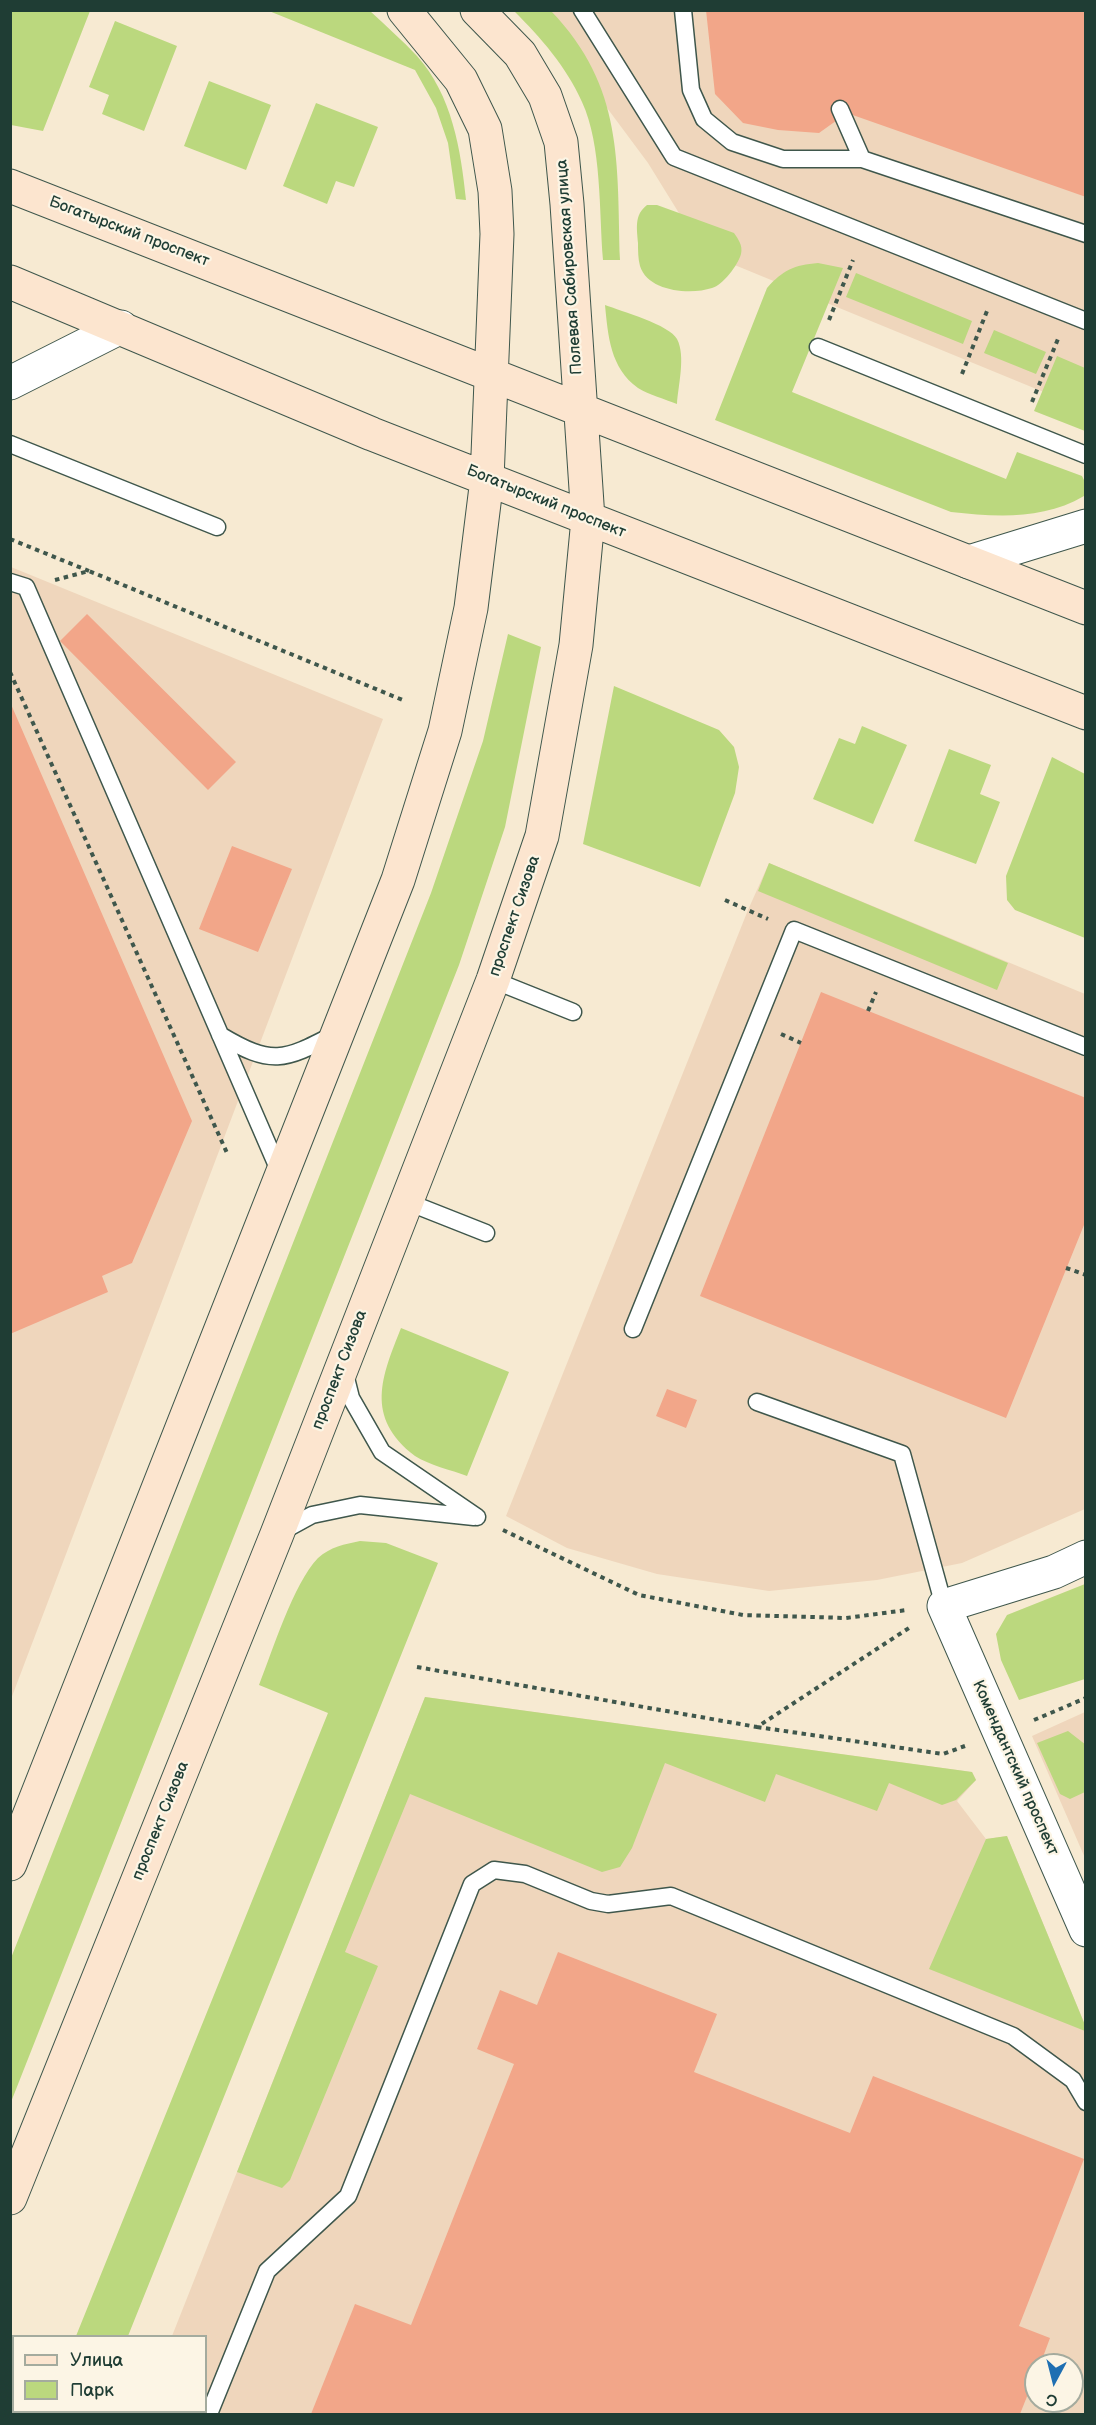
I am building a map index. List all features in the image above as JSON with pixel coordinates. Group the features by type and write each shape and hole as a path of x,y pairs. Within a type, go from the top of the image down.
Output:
{"street":[{"path":"10,1864 398,880 445,731 471,608 487,479 497,234 495,191 485,129 461,80 404,10"},
{"name":"Полевая Сабировская улица","path":"477,10 520,54 545,96 561,142 588,519"},
{"name":"Богатырский проспект","path":"10,186 579,407 1086,608"},
{"name":"Богатырский проспект","path":"10,282 372,434 1086,713"},
{"path":"10,383 121,327"},
{"name":"проспект Сизова","path":"10,2198 277,1534 405,1202 494,980 542,836 576,645 588,519"},
{"path":"969,562 1086,526"},
{"path":"944,1606 1054,1572 1086,1557"},
{"name":"Комендантский проспект","path":"944,1606 1086,1930"}],"lane":[{"path":"582,10 674,157 865,231 1086,321"},
{"path":"683,10 691,90 704,118 732,142 783,159 862,159 1086,234"},
{"path":"840,109 862,159"},
{"path":"818,347 1086,455"},
{"path":"10,444 217,527"},
{"path":"18,584 281,1176"},
{"path":"633,1329 794,930 1086,1047"},
{"path":"494,980 573,1012"},
{"path":"220,1035 247,1051 265,1058 300,1052 338,1032"},
{"path":"405,1202 486,1233"},
{"path":"343,1364 351,1398 382,1452 477,1517"},
{"path":"757,1402 902,1454 944,1606"},
{"path":"277,1534 312,1515 360,1505 477,1517"},
{"path":"209,2415 267,2271 348,2196 472,1884 494,1870 525,1874 591,1901 608,1904 671,1896 1013,2036 1073,2080 1086,2102"}],"path":[{"path":"818,347 865,231"},
{"path":"951,401 998,285"},
{"path":"1020,429 1068,314"},
{"path":"10,539 405,701"},
{"path":"18,584 89,571"},
{"path":"10,672 227,1153"},
{"path":"725,900 794,930"},
{"path":"1066,1268 1086,1275"},
{"path":"477,1517 639,1595 731,1613 846,1618 944,1606"},
{"path":"757,1727 944,1606"},
{"path":"417,1667 757,1727 943,1754 1000,1734 1086,1698"}],"shaded area":[{"path":"535,11 1085,11 1085,409 703,252 648,163"},
{"path":"11,567 383,719 11,1699"},
{"path":"769,863 1085,994 1085,1509 962,1563 877,1580 769,1591 657,1574 567,1548 506,1516 748,910"},
{"path":"425,1697 972,1772 976,1780 957,1801 986,1839 1007,1836 1085,2025 1085,2414 142,2414 207,2413 207,2335 172,2335"},
{"path":"1085,1712 1085,1858 1032,1736"}],"green space":[{"path":"10,11 90,11 43,131 11,125"},
{"path":"269,11 370,11 400,39 429,71 447,106 458,143 466,200 456,199 448,143 436,108 415,70"},
{"path":"514,11 551,11 575,40 592,68 604,97 612,127 618,190 620,260 603,260 596,158 593,138 582,102 552,53"},
{"path":"115,21 177,46 144,131 102,114 109,95 89,87"},
{"path":"209,81 271,105 246,170 184,146"},
{"path":"316,103 378,127 354,187 336,181 327,204 283,186"},
{"path":"647,205 657,205 734,233 741,245 741,254 725,279 712,288 682,291 661,286 645,275 639,260 637,227 638,217"},
{"path":"818,263 843,268 792,392 1006,479 1017,452 1082,476 1085,482 1084,496 1068,504 1036,513 985,515 951,512 715,420 767,288 778,277 790,270 802,265"},
{"path":"856,273 972,321 963,344 846,297"},
{"path":"605,305 655,324 673,334 677,339 681,362 677,404 638,388 621,371 612,350"},
{"path":"994,330 1046,352 1036,374 984,353"},
{"path":"1057,356 1085,368 1085,431 1034,411"},
{"path":"508,634 541,647 505,827 459,965 11,2102 11,1958 431,893 483,741"},
{"path":"614,686 719,730 734,747 739,767 735,793 700,887 583,844"},
{"path":"862,726 907,745 873,824 813,799 839,738 855,744"},
{"path":"949,749 991,765 980,794 1000,802 976,864 914,841"},
{"path":"1052,757 1085,774 1085,938 1015,910 1007,900 1006,876"},
{"path":"769,863 1008,963 997,990 758,891"},
{"path":"401,1328 509,1372 467,1476 433,1465 415,1456 399,1441 389,1426 383,1411 382,1395 388,1363"},
{"path":"360,1541 386,1543 438,1563 128,2335 76,2335 328,1713 259,1685 284,1618 309,1569 318,1558 343,1545"},
{"path":"1085,1584 1085,1679 1019,1700 1001,1660 996,1634 1007,1615"},
{"path":"425,1697 972,1772 976,1780 956,1800 942,1805 889,1783 877,1811 776,1774 765,1802 665,1763 632,1848 620,1867 602,1872 410,1794 345,1952 378,1966 290,2180 282,2188 237,2172"},
{"path":"1068,1731 1086,1745 1085,1792 1070,1799 1060,1794 1037,1743"},
{"path":"1007,1836 1085,2025 1085,2031 929,1969 986,1839"},
{"path":"45,2413 97,2413 96,2414"}],"building":[{"path":"706,10 1086,10 1086,197 847,113 819,133 778,130 743,123 715,94"},
{"path":"87,614 236,762 208,790 60,641"},
{"path":"10,702 192,1121 132,1263 102,1276 108,1292 10,1334"},
{"path":"232,846 292,869 258,952 199,929"},
{"path":"821,992 1086,1098 1086,1220 1006,1418 700,1296"},
{"path":"667,1389 697,1400 686,1428 656,1416"},
{"path":"558,1952 717,2014 694,2072 850,2133 873,2076 1084,2159 1019,2326 1050,2338 1044,2353 1024,2353 1024,2404 1020,2414 311,2414 355,2304 411,2325 514,2064 477,2049 500,1990 537,2005"}]}
